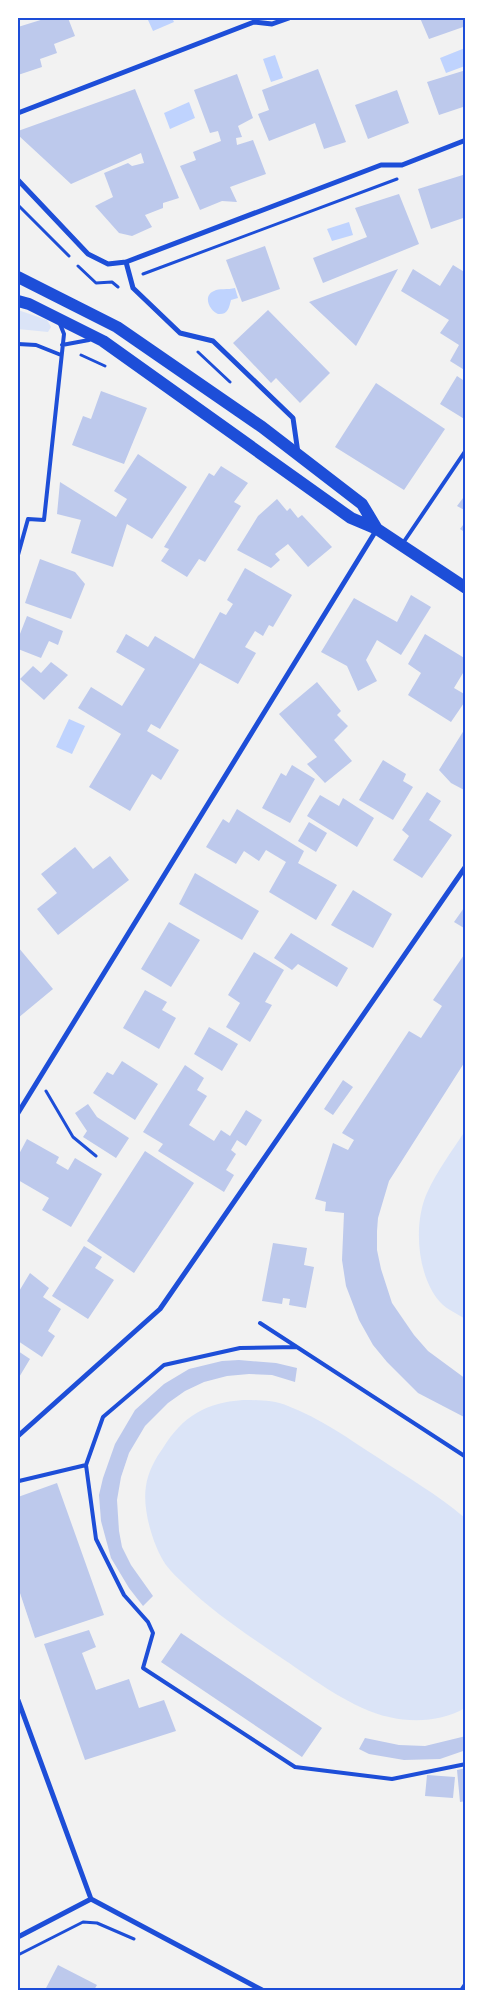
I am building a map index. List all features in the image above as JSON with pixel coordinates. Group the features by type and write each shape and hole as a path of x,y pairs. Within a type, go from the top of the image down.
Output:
{"main road":[{"path":"18,276 117,327 262,427 362,504 377,529"},
{"path":"18,301 29,304 103,341 145,369 267,460 351,518 377,529 466,588"}],"street":[{"path":"18,113 254,22 272,24 289,18"},
{"path":"18,180 88,254 108,264 126,262 381,165 402,165 466,140"},
{"path":"126,262 132,288 180,333 213,341 293,418 298,456"},
{"path":"18,1113 377,529"},
{"path":"18,1436 160,1309 466,866"},
{"path":"18,1700 91,1899 262,1990"},
{"path":"18,1938 91,1899"},
{"path":"462,1990 466,1984"}],"lane":[{"path":"18,555 28,520 44,520 64,334 57,318"},
{"path":"62,345 85,339 103,341"},
{"path":"18,344 36,345 61,355"},
{"path":"402,545 466,450"},
{"path":"260,1324 466,1456"},
{"path":"296,1347 240,1348 164,1365 103,1417 86,1465 96,1539 124,1595 148,1622 152,1633 143,1668 295,1767 392,1779 466,1764"},
{"path":"19,1481 86,1465"}],"path":[{"path":"142,279 143,274 401,178"},
{"path":"39,1078 73,1137 96,1156"},
{"path":"18,1955 83,1922 97,1922 142,1943"}],"shaded area":[{"path":"18,310 47,320 51,327 48,332 18,329"},
{"path":"465,1131 465,1319 443,1305 432,1291 422,1264 419,1234 420,1219 427,1193"},
{"path":"243,1400 277,1403 311,1416 422,1486 465,1518 465,1708 438,1718 408,1720 389,1717 362,1708 320,1684 232,1624 195,1595 166,1565 153,1538 147,1516 145,1495 148,1476 152,1466 179,1427 196,1413 217,1404"}],"water":[{"path":"172,18 174,22 153,31 148,20"},
{"path":"465,48 465,66 446,73 440,58"},
{"path":"275,55 283,78 271,82 263,59"},
{"path":"189,102 195,118 170,129 164,113"},
{"path":"349,222 353,235 332,241 327,229"},
{"path":"235,288 238,298 231,300 226,312 218,314 212,310 208,303 210,293"},
{"path":"69,719 85,726 72,754 56,747"}],"building":[{"path":"47,18 68,18 75,36 54,44 57,53 40,59 42,67 18,75 18,27"},
{"path":"420,18 466,18 466,26 429,39"},
{"path":"318,69 346,142 324,149 315,123 269,141 258,114 269,110 262,90"},
{"path":"466,70 466,106 439,115 427,82"},
{"path":"237,74 253,118 238,126 242,137 236,138 237,145 253,140 266,174 230,187 237,202 222,201 200,210 180,166 196,160 193,152 221,141 218,131 210,133 194,90"},
{"path":"135,89 179,198 163,203 163,208 145,215 152,227 132,236 119,233 95,206 113,197 104,173 128,163 132,166 144,163 141,153 71,184 18,135 18,131"},
{"path":"397,90 409,123 368,139 355,105"},
{"path":"466,174 466,217 431,229 418,189"},
{"path":"399,194 419,244 323,283 313,258 367,237 355,208"},
{"path":"265,246 280,289 242,302 226,260"},
{"path":"453,265 466,273 466,371 450,361 459,345 440,333 449,320 401,291 413,269 440,286"},
{"path":"398,269 356,346 309,302"},
{"path":"268,310 330,373 300,403 276,378 271,383 233,343"},
{"path":"457,376 466,382 466,420 440,404"},
{"path":"376,383 445,429 404,490 335,447"},
{"path":"101,391 147,408 124,464 72,445 83,416 91,419"},
{"path":"138,454 187,487 152,539 127,524 113,567 71,553 81,520 57,514 60,482 116,517 127,499 114,491"},
{"path":"221,466 248,483 234,502 241,506 205,562 199,559 187,577 161,561 169,549 164,547 209,473 214,476"},
{"path":"466,494 466,511 457,506"},
{"path":"277,499 287,511 290,508 298,518 302,515 332,547 308,567 288,544 275,554 280,560 271,568 237,550 258,516"},
{"path":"466,521 466,533 460,529"},
{"path":"40,559 75,572 85,584 71,619 25,603"},
{"path":"245,568 292,595 273,627 269,625 263,636 255,631 245,647 256,653 238,684 200,663 160,729 151,724 147,731 179,750 161,780 152,774 130,811 89,787 121,734 78,708 91,687 122,706 145,669 116,652 126,634 148,647 155,636 194,659 220,612 226,615 233,604 227,600"},
{"path":"411,595 431,607 401,655 377,640 366,660 377,681 358,691 347,666 321,652 354,598 397,622"},
{"path":"27,616 63,631 58,645 49,641 41,658 18,649 18,639"},
{"path":"425,634 466,659 466,668 454,688 466,695 466,700 451,722 408,695 421,673 408,664"},
{"path":"51,662 68,675 44,700 20,679 33,666 41,673"},
{"path":"317,682 341,711 337,715 348,726 334,740 352,761 325,783 307,764 317,757 279,714"},
{"path":"466,727 466,791 451,783 439,770"},
{"path":"383,760 406,774 403,781 413,787 393,820 359,800"},
{"path":"292,765 315,779 290,823 262,808 281,773 286,776"},
{"path":"427,792 441,801 429,820 452,835 422,878 393,860 409,836 402,830"},
{"path":"320,795 339,806 343,798 374,818 357,847 307,816"},
{"path":"237,809 304,851 298,863 337,885 316,920 269,892 286,862 266,850 259,861 244,851 236,864 206,847 223,819 229,823"},
{"path":"309,822 327,833 316,852 298,841"},
{"path":"75,847 93,869 110,856 129,880 58,935 37,909 57,893 41,874"},
{"path":"195,873 259,911 242,940 179,904"},
{"path":"353,890 392,914 373,948 331,925"},
{"path":"466,905 466,925 464,928 454,922"},
{"path":"169,922 200,940 171,987 141,969"},
{"path":"291,933 348,968 337,987 298,964 292,970 274,958"},
{"path":"18,947 53,989 18,1018"},
{"path":"254,952 284,970 265,1002 272,1005 250,1042 226,1027 240,1003 228,995"},
{"path":"466,952 466,1060 389,1181 378,1218 377,1250 392,1303 414,1335 428,1351 466,1379 466,1418 418,1393 373,1345 359,1320 346,1286 342,1260 344,1213 325,1211 326,1202 315,1199 333,1143 348,1150 354,1140 342,1133 409,1031 421,1038 442,1006 433,1000"},
{"path":"145,990 167,1002 162,1010 176,1018 159,1049 123,1028"},
{"path":"209,1027 238,1044 222,1071 194,1054"},
{"path":"122,1061 158,1084 135,1120 93,1093 107,1072 113,1075"},
{"path":"185,1065 204,1078 197,1090 207,1096 189,1125 214,1141 221,1130 230,1136 246,1110 262,1120 246,1146 237,1140 231,1150 236,1154 226,1170 234,1175 224,1192 158,1151 163,1144 143,1132"},
{"path":"343,1080 353,1087 333,1115 324,1109"},
{"path":"88,1104 97,1117 129,1138 116,1158 83,1137 87,1131 75,1113"},
{"path":"27,1139 59,1157 56,1163 68,1170 75,1158 102,1174 71,1227 42,1210 49,1198 18,1180 18,1156"},
{"path":"145,1151 194,1183 134,1273 87,1241"},
{"path":"273,1243 307,1248 304,1265 314,1267 306,1308 289,1305 290,1299 283,1298 282,1304 262,1301"},
{"path":"84,1246 102,1257 95,1268 114,1280 88,1319 52,1296"},
{"path":"30,1273 49,1288 43,1297 61,1309 48,1331 55,1336 42,1357 18,1341 18,1293"},
{"path":"18,1351 30,1359 18,1379"},
{"path":"239,1360 276,1363 297,1368 295,1382 272,1375 249,1374 227,1376 204,1382 185,1391 168,1403 145,1426 129,1453 121,1477 117,1500 119,1531 122,1547 131,1565 153,1596 143,1606 129,1588 111,1558 101,1521 99,1495 115,1444 135,1410 164,1384 189,1369 222,1361"},
{"path":"57,1483 104,1615 35,1638 18,1587 18,1497"},
{"path":"89,1630 96,1647 82,1653 96,1690 129,1679 139,1708 164,1700 176,1731 85,1760 44,1644"},
{"path":"181,1633 322,1728 302,1757 161,1662"},
{"path":"466,1736 466,1750 440,1759 404,1760 369,1754 359,1749 365,1738 399,1745 425,1746"},
{"path":"466,1768 466,1801 460,1802 457,1770"},
{"path":"427,1775 455,1777 453,1798 425,1796"},
{"path":"58,1965 97,1985 94,1990 45,1990"}]}
